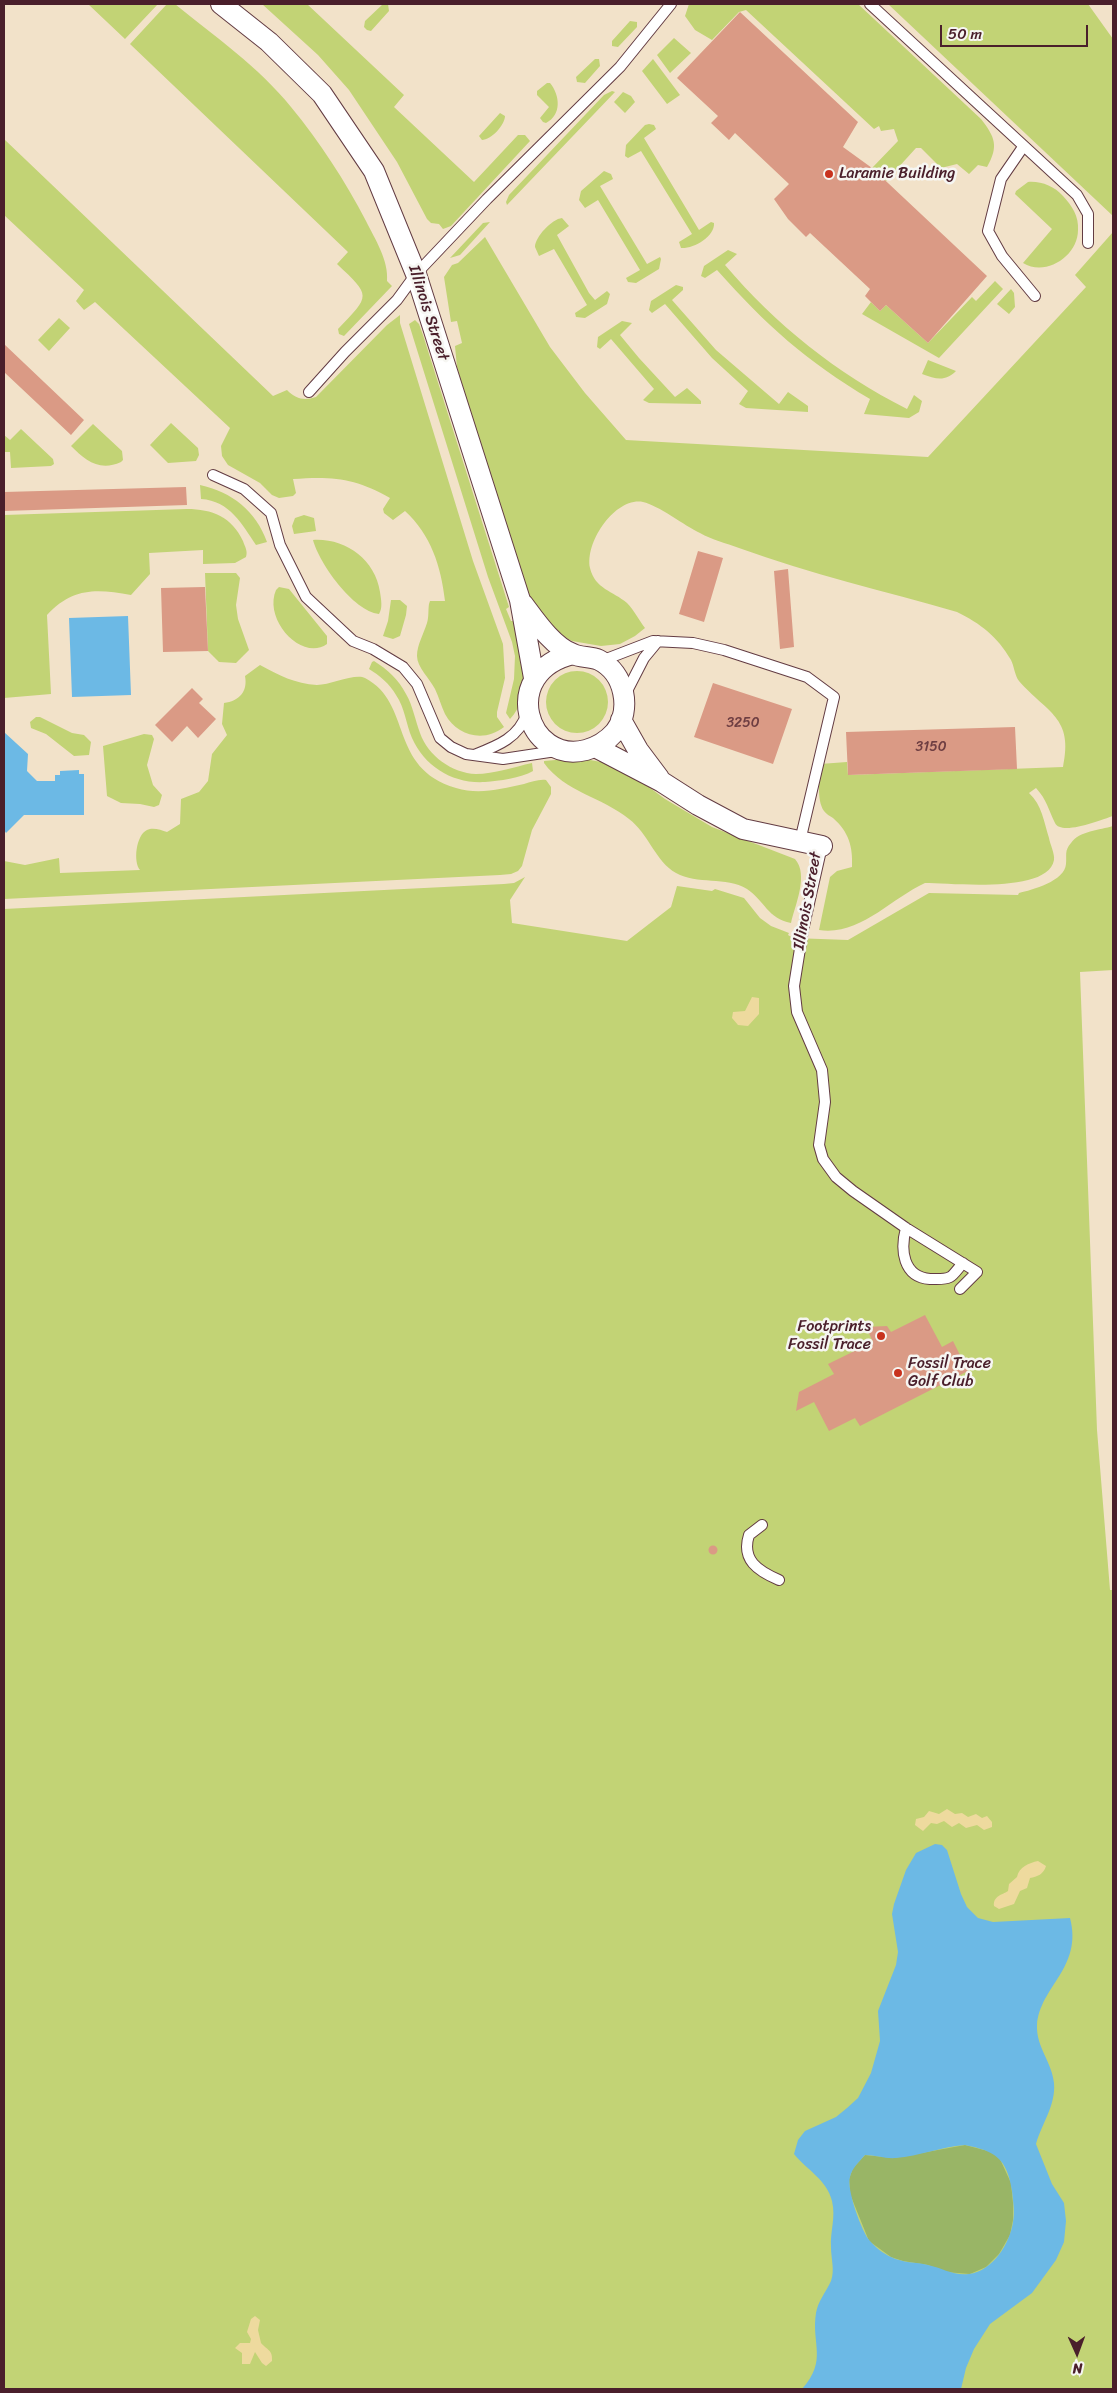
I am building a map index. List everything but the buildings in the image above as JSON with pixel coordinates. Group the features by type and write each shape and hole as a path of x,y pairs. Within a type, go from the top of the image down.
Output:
{"street":[{"name":"Illinois Street","path":"221,4 269,42 322,94 374,172 416,274 520,600 534,678"},
{"path":"520,600 546,634 573,654"},
{"path":"573,654 588,656 601,661 612,671 620,683 624,698 621,720 615,732 595,747 580,751 565,750 552,745 540,736 532,725 528,709 528,693 534,678 544,666 558,658 573,654"},
{"name":"Illinois Street","path":"621,720 638,750 662,782"},
{"name":"Illinois Street","path":"595,747 662,782 698,805 743,829 822,846"}],"lane":[{"path":"309,392 344,352 397,300 416,274 500,186 620,67 671,4"},
{"path":"870,4 1077,195 1088,214 1088,243"},
{"path":"1023,147 1001,179 988,231 1002,256 1035,296"},
{"path":"213,475 244,489 270,513 280,545 306,597 353,641 373,649 403,667 417,684 440,738 459,751 503,759 565,750"},
{"path":"601,661 653,641 693,643 724,650 807,677 834,698 800,842"},
{"path":"624,698 644,658 658,641"},
{"path":"473,755 504,742 515,734 521,728 528,709"},
{"name":"Illinois Street","path":"822,846 803,930 794,986 798,1012 822,1070 825,1102 819,1145 823,1159 841,1182 906,1228 963,1264"},
{"path":"906,1228 902,1245 906,1262 912,1273 921,1278 939,1279 950,1277 963,1264 977,1272 960,1288"},
{"path":"762,1525 750,1535 746,1543 747,1554 752,1565 779,1580"}],"green space":[{"path":"88,4 158,4 125,39"},
{"path":"167,4 175,4 236,52 278,92 302,120 322,148 350,191 366,221 384,258 387,281 392,286 344,336 339,334 338,329 357,309 363,296 356,283 337,264 348,252 130,44"},
{"path":"262,4 307,4 404,95 394,107 474,182 518,135 525,135 530,141 451,226 443,229 439,224 431,223 427,219 397,162 349,90 318,55"},
{"path":"383,4 388,4 389,11 371,31 367,30 364,27 365,21"},
{"path":"689,4 858,4 981,119 990,131 994,142 991,160 987,167 978,165 969,174 957,164 941,168 921,148 916,148 886,181 872,168 898,141 894,129 881,131 879,126 874,129 746,10 739,12 712,40 695,30 685,16"},
{"path":"888,4 1088,4 1113,39 1113,216"},
{"path":"630,21 637,22 637,27 618,47 612,46 612,41"},
{"path":"674,38 691,53 670,73 657,55"},
{"path":"595,59 599,59 600,66 585,83 577,82 576,77"},
{"path":"653,59 680,95 667,104 642,71"},
{"path":"547,83 550,83 556,93 558,104 555,115 546,123 540,118 549,107 537,95 537,91"},
{"path":"612,91 615,92 507,205 506,202 509,195 604,95"},
{"path":"623,92 631,96 635,102 625,113 614,102"},
{"path":"500,113 505,116 500,128 489,138 482,140 479,136"},
{"path":"645,125 654,125 656,129 644,138 699,230 711,222 714,223 711,233 707,237 697,244 686,248 681,248 679,242 692,234 641,151 628,158 625,156 626,145"},
{"path":"4,139 273,396 287,390 300,398 316,397 387,325 400,315 400,323 473,561 503,644 505,678 497,717 504,727 488,735 480,736 472,735 456,728 445,714 435,689 421,669 417,652 428,621 430,601 445,601 441,576 433,552 422,530 414,520 405,511 393,520 384,513 383,509 390,498 355,482 332,478 293,479 296,493 293,496 279,498 272,495 260,483 228,465 222,456 221,446 230,428 95,302 84,310 76,301 84,290 4,215"},
{"path":"604,171 611,174 613,179 600,186 647,264 660,257 661,259 659,269 636,283 628,282 626,278 640,270 598,200 585,208 579,200 581,191"},
{"path":"1028,182 1042,183 1056,189 1069,204 1077,220 1077,239 1073,248 1067,256 1051,266 1032,267 1023,263 1052,229 1015,194 1016,191"},
{"path":"562,218 569,226 557,235 589,293 595,300 607,291 610,294 607,304 585,318 576,317 575,313 587,305 554,249 539,256 535,247 538,238 545,229"},
{"path":"490,222 460,255 450,258 483,223"},
{"path":"1113,232 1113,816 1073,828 1059,827 1036,788 1029,793 1040,808 1054,855 1054,860 1048,871 1035,878 1018,882 976,885 925,883 861,922 834,930 819,930 830,877 837,871 852,867 849,840 838,823 825,812 820,801 820,764 847,762 848,775 1063,767 1065,737 1056,717 1019,681 1011,660 994,637 981,626 957,612 793,566 714,540 656,507 643,502 632,502 622,507 604,523 592,546 590,568 596,581 627,603 645,628 620,644 601,646 572,641 555,632 527,595 457,367 455,346 462,343 457,321 451,322 444,277 452,265 458,263 485,237 550,347 585,393 626,440 928,457 1086,287 1075,275"},
{"path":"728,250 737,254 725,265 765,308 808,346 856,380 907,409 914,395 922,401 919,412 909,418 864,414 870,399 826,371 788,341 717,270 705,278 701,276 704,266"},
{"path":"995,281 1003,289 939,358 862,314 871,302 880,311 886,305 928,343 972,297 976,301"},
{"path":"676,285 683,287 683,290 672,300 716,350 779,404 788,392 808,406 808,412 746,408 739,404 748,391 712,358 665,304 652,313 649,310 651,301"},
{"path":"1011,289 1014,293 1015,307 1009,314 997,304"},
{"path":"59,318 70,328 49,351 38,340"},
{"path":"415,320 419,324 423,335 509,607 506,609 511,621 514,621 523,672 523,685 517,710 510,719 506,713 514,679 515,656 512,642 488,577 409,324"},
{"path":"622,321 632,323 620,335 675,397 687,388 701,401 701,404 649,403 643,400 654,389 611,339 600,349 597,347 598,337"},
{"path":"928,360 956,371 944,378 922,374"},
{"path":"171,423 198,448 199,455 196,461 168,463 150,445"},
{"path":"93,424 122,451 123,460 121,462 106,466 99,465 87,460 71,446"},
{"path":"21,429 53,459 54,464 51,466 11,468 10,452 4,452 4,435 10,440"},
{"path":"200,485 222,492 241,504 256,521 267,542 256,545 240,522 227,509 220,504 201,499"},
{"path":"187,509 213,513 227,520 243,541 246,557 235,563 203,564 203,550 149,553 150,574 131,595 96,591 86,592 66,599 47,615 51,694 4,698 4,515"},
{"path":"304,515 314,518 316,531 294,534 292,526 295,518"},
{"path":"313,540 325,540 347,547 365,561 377,580 381,603 379,614 369,611 359,604 338,584 322,561"},
{"path":"205,573 236,573 240,578 236,605 238,619 249,650 236,663 219,662 208,651"},
{"path":"279,587 289,589 327,636 327,644 317,648 307,647 296,643 287,635 275,614 273,602 276,590"},
{"path":"391,600 400,600 407,606 400,636 393,639 383,636 388,621"},
{"path":"374,661 400,684 410,703 424,741 442,762 458,770 476,774 497,772 532,763 533,771 503,780 485,782 462,780 441,772 424,757 412,738 401,705 394,691 384,680 369,669"},
{"path":"260,665 301,683 317,685 355,677 365,678 380,689 390,703 410,751 420,766 435,779 456,788 473,791 490,790 546,780 551,787 551,794 532,830 522,866 518,871 511,874 500,875 4,899 4,861 25,865 59,858 60,873 140,870 136,855 140,837 149,829 167,832 180,824 181,799 199,792 208,781 212,754 227,735 222,724 224,703 234,700 241,695 245,687 245,676"},
{"path":"577,671 589,674 599,680 605,690 608,702 605,714 599,724 589,730 577,733 565,730 555,724 549,714 546,702 549,690 555,680 565,674"},
{"path":"36,717 40,717 72,733 84,735 91,742 89,755 74,756 46,734 31,728 30,722"},
{"path":"144,734 152,735 154,739 147,765 153,785 162,795 159,805 154,807 121,803 107,796 103,746"},
{"path":"579,758 607,763 634,776 665,799 712,827 795,859 801,873 801,882 791,923 777,918 753,893 739,885 721,881 693,879 676,873 663,862 642,832 629,819 618,811 562,781 544,763 544,761"},
{"name":"Fossil Trace Golf Club","path":"1113,826 1113,970 1080,972 1097,1430 1110,1590 1113,1590 1113,2389 4,2389 4,909 504,884 514,883 525,877 510,900 512,923 627,941 671,907 677,886 712,891 715,889 744,898 760,918 771,926 789,933 788,935 793,938 848,940 929,893 1018,895 1019,893 1047,884 1064,870 1067,851 1075,839 1084,833"},
{"path":"965,2145 992,2152 1000,2159 1011,2183 1013,2220 1010,2235 999,2254 986,2267 970,2274 945,2272 928,2265 891,2257 869,2241 850,2194 849,2179 853,2168 865,2155 894,2158"}],"sand":[{"path":"752,997 759,998 759,1014 748,1026 738,1025 732,1018 733,1012 745,1011"},
{"path":"947,1809 955,1814 962,1813 968,1817 976,1814 982,1818 987,1816 992,1822 992,1827 984,1830 977,1825 966,1828 959,1823 952,1827 944,1821 937,1824 931,1823 923,1831 915,1825 916,1819 924,1817 929,1811 939,1814"},
{"path":"1038,1861 1046,1866 1044,1871 1040,1875 1030,1878 1027,1888 1020,1891 1014,1904 999,1909 994,1906 996,1898 1008,1891 1009,1884 1017,1877 1022,1868"},
{"path":"255,2316 260,2320 258,2330 261,2343 272,2355 272,2361 266,2366 255,2352 250,2364 242,2364 242,2353 235,2348 240,2343 250,2343 251,2339 247,2332 251,2319"}],"water":[{"path":"128,616 131,695 72,697 69,618"},
{"path":"4,732 28,754 27,771 37,781 55,781 55,775 60,775 60,771 79,770 79,774 84,774 84,815 24,815 6,833 4,830"},
{"path":"935,1844 942,1845 947,1850 961,1894 967,1907 978,1918 993,1922 1070,1918 1071,1950 1060,1976 1045,1999 1037,2025 1041,2047 1053,2075 1054,2091 1051,2106 1036,2144 1052,2184 1064,2203 1066,2221 1064,2242 1056,2260 1032,2293 990,2324 974,2349 966,2368 961,2389 802,2389 810,2379 817,2360 816,2313 818,2304 832,2277 831,2241 833,2213 832,2201 826,2187 794,2154 798,2140 805,2131 836,2117 847,2108 858,2098 871,2073 880,2041 878,2011 896,1965 898,1952 892,1914 894,1904 906,1870 916,1853","holes":["956,2146 975,2147 992,2153 998,2158 1007,2171 1012,2191 1014,2214 1011,2230 1004,2247 993,2262 978,2272 958,2274 928,2265 896,2259 888,2256 872,2243 859,2220 852,2200 849,2183 852,2171 865,2155 896,2158"]}],"place":[{"name":"Laramie Building","path":"829,174"},
{"name":"Footprints Fossil Trace","path":"881,1336"},
{"name":"Fossil Trace Golf Club","path":"898,1373"}]}
